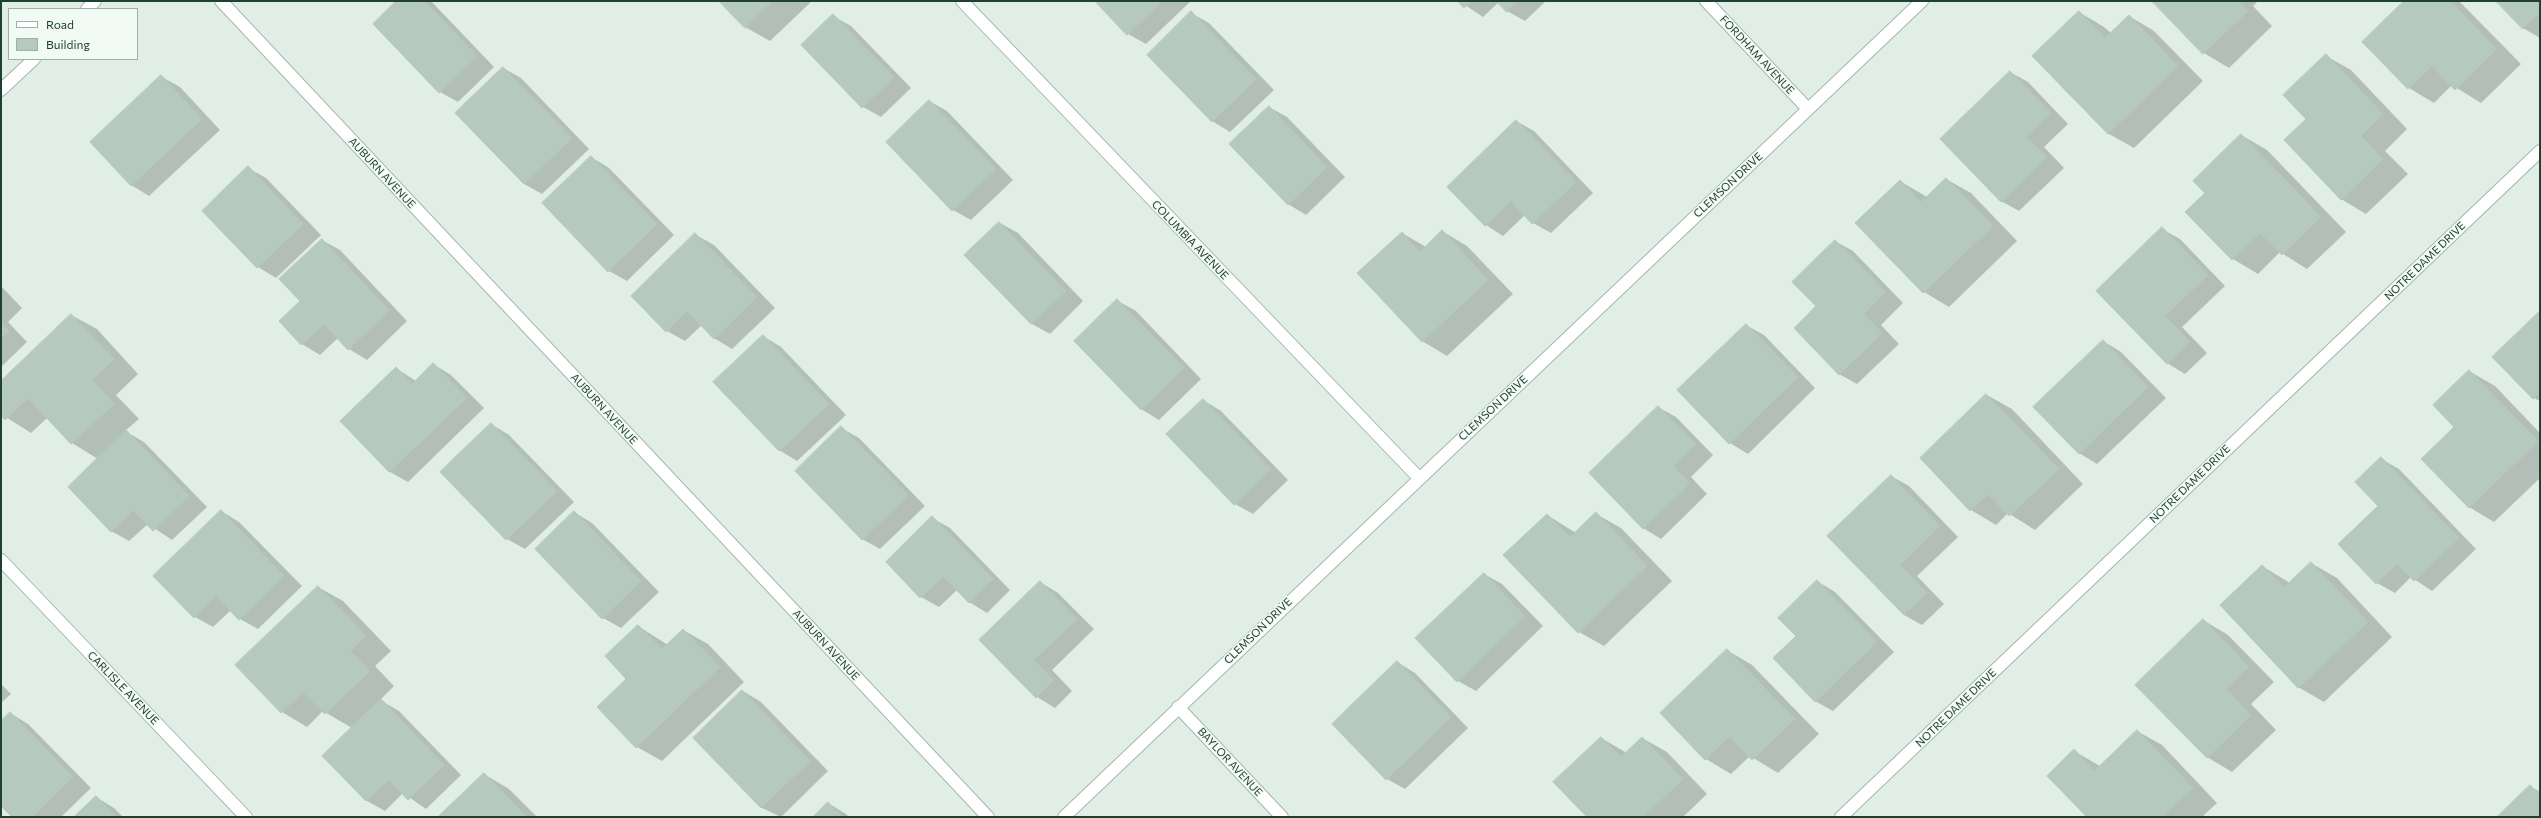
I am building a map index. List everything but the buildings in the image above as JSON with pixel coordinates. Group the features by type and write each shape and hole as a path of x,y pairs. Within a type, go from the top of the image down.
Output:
{"street":[{"name":"AUBURN AVENUE","path":"221,1 988,817"},
{"name":"COLUMBIA AVENUE","path":"962,1 1419,478"},
{"name":"FORDHAM AVENUE","path":"1706,1 1808,110"},
{"name":"CLEMSON DRIVE","path":"1064,817 1922,1"},
{"path":"1,90 33,60"},
{"name":"NOTRE DAME DRIVE","path":"1841,817 2540,151"},
{"name":"CARLISLE AVENUE","path":"1,560 246,817"},
{"name":"BAYLOR AVENUE","path":"1178,707 1282,817"}]}
